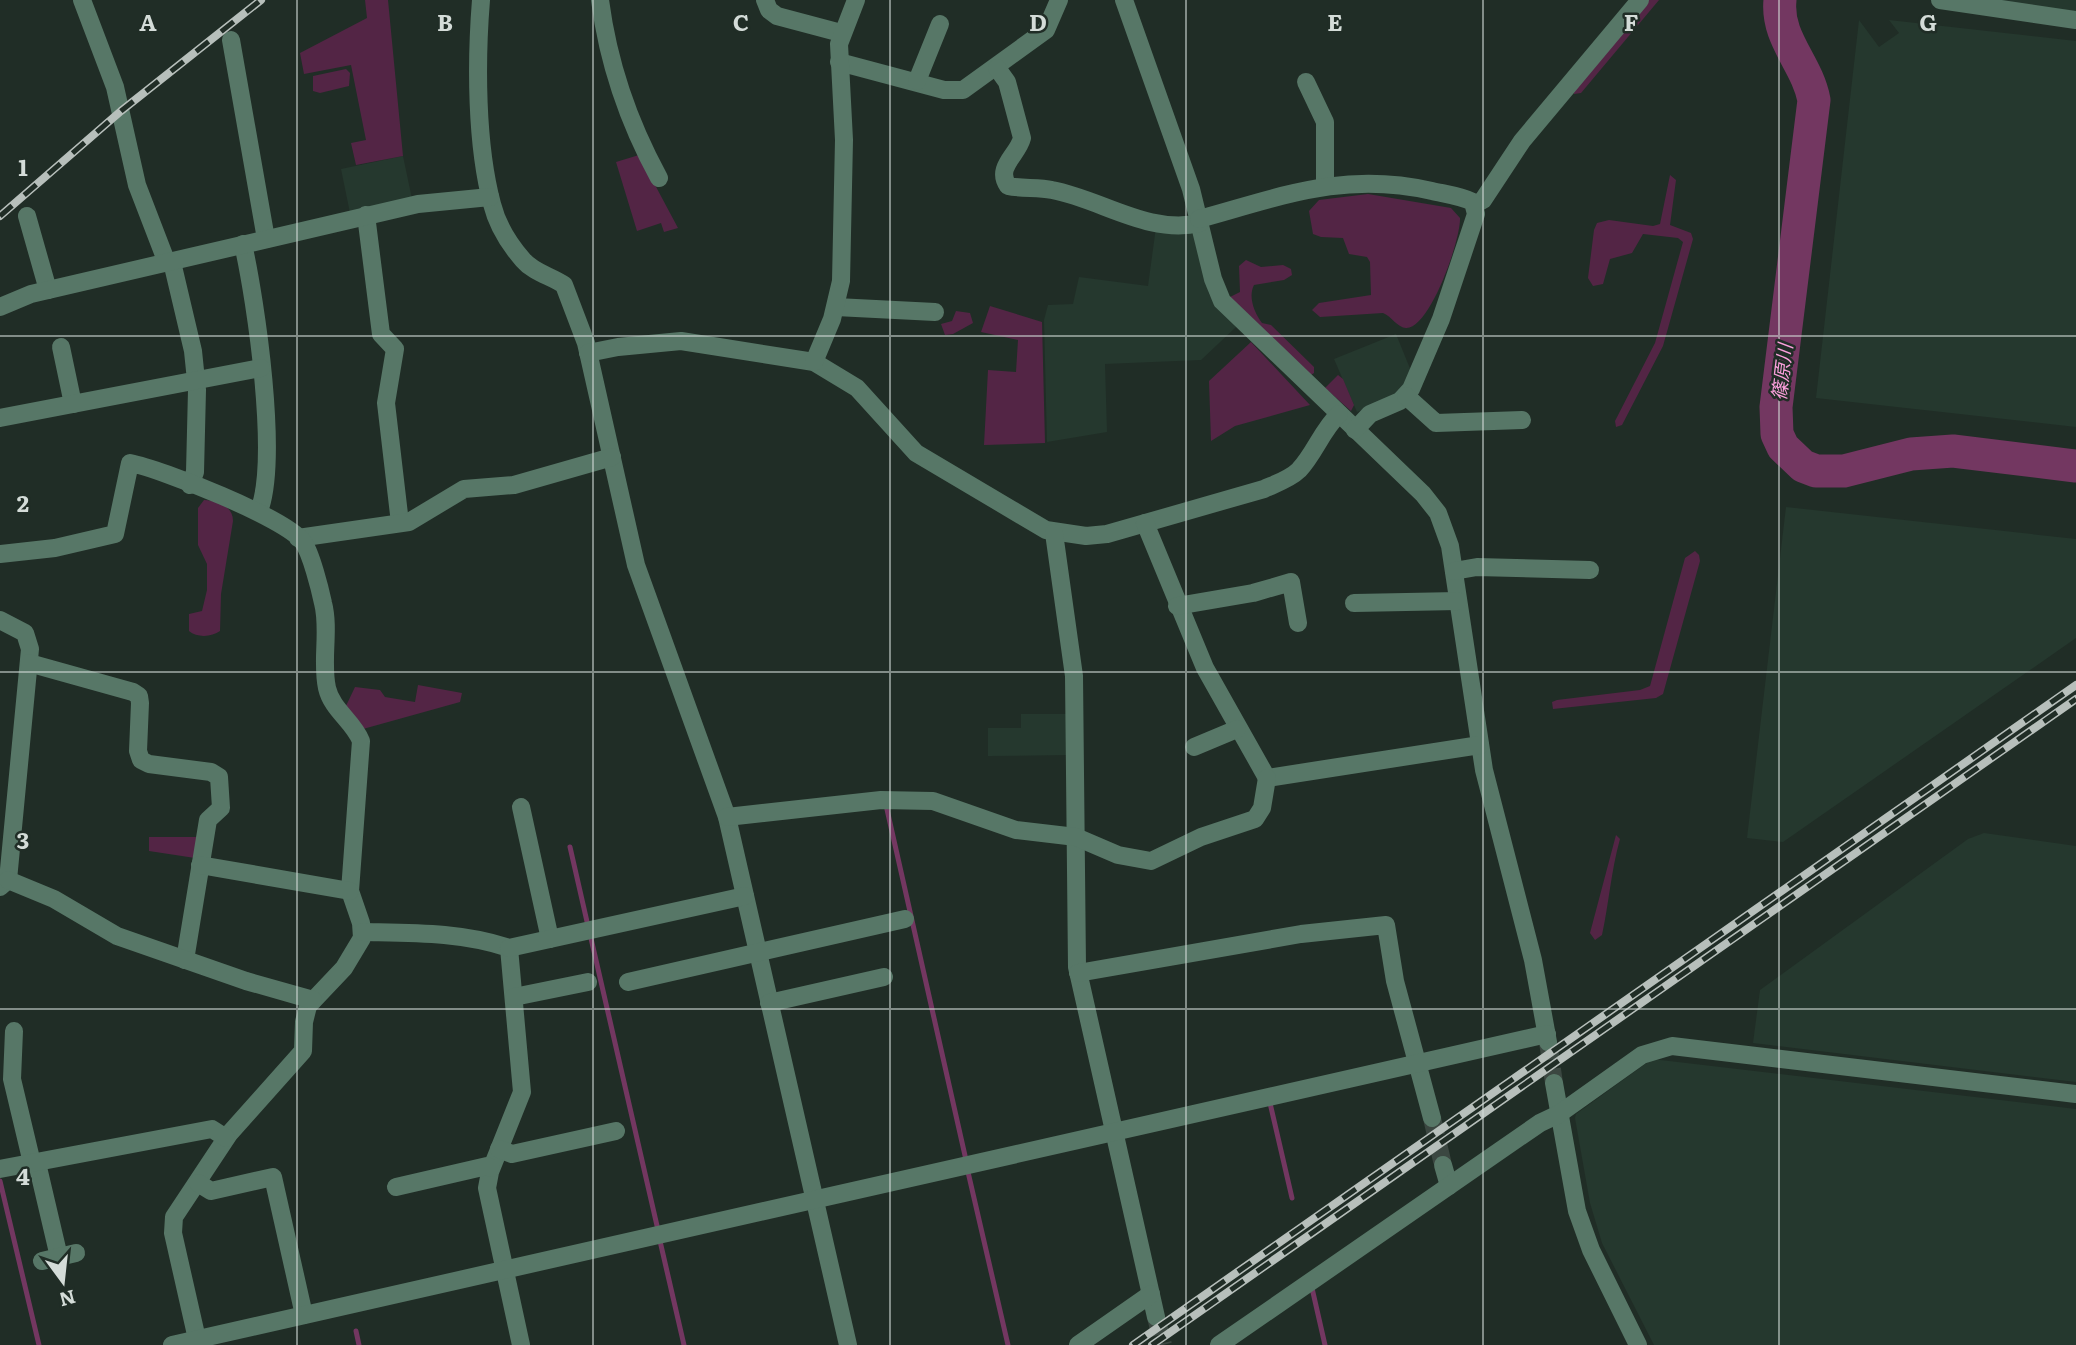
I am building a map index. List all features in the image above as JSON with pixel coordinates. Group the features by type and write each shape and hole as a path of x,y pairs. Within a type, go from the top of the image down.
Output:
{"street":[{"path":"82,0 115,87 137,184 169,262 189,329 196,380 195,472 190,485"},
{"path":"481,0 480,106 490,197 499,223 523,260 529,267 564,285 578,318 636,565 727,817 848,1345"},
{"path":"600,0 609,54 637,134 659,178"},
{"path":"765,0 769,10 778,16 841,33"},
{"path":"814,362 836,307 841,281 844,162 839,62 841,33 856,0"},
{"path":"839,62 944,90 963,90 1046,30 1059,0"},
{"path":"172,1345 1419,1063 1547,1038 1533,960 1480,745 1447,535 1431,503 1223,302 1213,279 1200,221 1124,0"},
{"path":"1474,205 1483,200 1522,141 1640,0"},
{"path":"1940,0 2076,20"},
{"path":"917,81 940,24"},
{"path":"231,40 266,239"},
{"path":"997,68 1007,82 1022,138 1005,166 1004,178 1009,186 1052,190 1122,214 1174,225 1200,221 1325,185 1390,183 1468,199 1474,205 1476,214 1441,319 1406,396 1370,414 1355,430"},
{"path":"1306,82 1322,114 1326,130 1325,185"},
{"path":"0,307 18,298 48,290 366,215 429,202 490,197"},
{"path":"366,215 381,334 395,349 386,403 400,523"},
{"path":"27,216 48,290"},
{"path":"243,244 261,368 266,434 265,497 259,511"},
{"path":"836,307 934,312"},
{"path":"588,354 618,347 681,341 814,362 857,388 916,453 1054,533 1096,536 1264,489 1288,478 1302,466 1326,426 1339,414"},
{"path":"61,347 73,404"},
{"path":"0,418 261,368"},
{"path":"1406,396 1436,423 1522,420"},
{"path":"298,538 409,522 464,489 514,485 612,457"},
{"path":"0,554 55,548 115,534 130,463 155,468 190,485 259,511 303,542 324,605 327,690 337,708 357,730 361,741 350,891 363,932 351,959 313,1000 305,1014 303,1051 226,1138 178,1209 173,1225 197,1339"},
{"path":"727,817 880,800 920,800 946,803 1016,830 1076,836 1134,860 1158,859 1201,837 1255,819 1262,808 1267,778 1237,729 1177,606 1145,523"},
{"path":"1054,533 1074,676 1078,973 1156,1317"},
{"path":"1454,571 1477,567 1590,570"},
{"path":"1177,606 1253,593 1291,582 1298,623"},
{"path":"1353,603 1458,601"},
{"path":"0,620 25,632 29,640 29,663 4,884 54,899 117,936 313,1000"},
{"path":"29,663 133,692 139,696 140,703 141,760 149,764 211,772 219,777 221,808 208,820 185,960"},
{"path":"1195,747 1237,729"},
{"path":"1267,778 1480,745"},
{"path":"521,807 550,939"},
{"path":"201,865 350,891"},
{"path":"363,932 484,939 509,948 745,896"},
{"path":"628,982 905,919"},
{"path":"1078,973 1301,934 1386,925 1395,981 1432,1118"},
{"path":"509,948 522,1092 491,1168 486,1188 521,1345"},
{"path":"769,1003 884,977"},
{"path":"514,997 589,982"},
{"path":"14,1031 12,1079 59,1257"},
{"path":"1219,1345 1642,1055 1672,1046 2076,1094"},
{"path":"1554,1083 1572,1191 1584,1231 1638,1345"},
{"path":"0,1170 212,1129 226,1138"},
{"path":"499,1149 512,1154 616,1131"},
{"path":"1443,1165 1449,1186"},
{"path":"396,1187 487,1166 491,1168"},
{"path":"198,1183 211,1191 272,1177 304,1315"},
{"path":"1078,1345 1151,1294"}],"shaded area":[{"path":"365,0 388,0 403,156 356,165 351,143 366,140 351,65 304,74 300,53 367,18"},
{"path":"1647,0 1659,0 1581,93 1574,94 1573,90"},
{"path":"1970,0 2076,0 2076,15"},
{"path":"1859,20 1879,47 1899,33 1889,20 2076,41 2076,427 1816,398"},
{"path":"346,69 350,73 349,86 320,93 313,91 313,76"},
{"path":"639,155 678,228 664,232 661,223 637,231 616,162"},
{"path":"403,156 412,199 350,213 341,169"},
{"path":"1670,175 1676,180 1670,225 1691,233 1693,239 1663,346 1622,425 1616,427 1615,421 1655,343 1683,242 1678,238 1643,234 1632,253 1610,259 1603,284 1593,286 1588,278 1594,230 1597,223 1609,220 1653,226 1660,224"},
{"path":"1368,194 1451,208 1460,218 1450,262 1434,299 1425,314 1415,324 1406,328 1383,313 1320,317 1312,310 1319,303 1371,295 1370,262 1367,257 1349,254 1343,238 1313,234 1309,211 1319,200"},
{"path":"1156,227 1194,231 1209,294 1236,327 1201,360 1105,364 1107,432 1047,442 1044,320 1048,305 1073,304 1079,277 1148,286"},
{"path":"1246,260 1261,267 1283,265 1291,269 1292,275 1284,280 1254,285 1252,299 1262,323 1271,325 1314,367 1314,373 1311,375 1230,297 1240,292 1239,266"},
{"path":"990,306 1042,322 1045,443 984,445 988,370 1016,372 1018,340 981,332"},
{"path":"956,311 970,313 973,323 953,334 945,335 941,324 952,321"},
{"path":"1396,334 1411,371 1405,385 1390,399 1357,412 1334,359"},
{"path":"1251,342 1310,405 1235,426 1211,441 1209,381"},
{"path":"1338,375 1343,379 1354,405 1351,411 1325,388"},
{"path":"204,500 224,505 233,521 221,594 220,631 204,636 189,631 189,614 202,611 207,590 207,564 198,545 198,508"},
{"path":"1786,507 2076,539 2076,638 1783,842 1747,838"},
{"path":"1695,551 1700,561 1663,694 1656,698 1553,709 1552,702 1557,700 1640,690 1650,686 1685,558"},
{"path":"418,685 462,693 460,702 363,729 345,708 355,687 380,690 385,697 415,702"},
{"path":"1021,714 1069,714 1070,755 988,756 988,728 1021,728"},
{"path":"1984,833 2076,846 2076,1082 1753,1043 1760,990 1968,839"},
{"path":"1616,835 1620,839 1602,935 1595,940 1590,933"},
{"path":"149,837 198,837 195,858 149,851"},
{"path":"1652,1059 2076,1109 2076,1345 1654,1345 1602,1243 1590,1203 1575,1118 1576,1114"}],"waterway":[{"name":"篠原川","path":"1780,0 1780,14 1787,39 1805,74 1814,100 1776,407 1777,434 1783,447 1803,466 1816,471 1844,471 1911,454 1953,451 2076,466"},
{"path":"886,805 966,1160"},
{"path":"570,847 588,926"},
{"path":"590,934 658,1230"},
{"path":"1270,1103 1292,1198"},
{"path":"968,1172 1008,1345"},
{"path":"0,1181 39,1345"},
{"path":"660,1241 684,1345"},
{"path":"1312,1288 1325,1345"},
{"path":"356,1331 359,1345"}],"tunnel":[{"path":"1548,1042 1554,1083"},
{"path":"1432,1118 1443,1165"},
{"path":"1156,1317 1163,1345"}],"railway":[{"path":"0,216 121,111 261,0"},
{"path":"1133,1345 2076,685"},
{"path":"1152,1345 2076,699"}]}
